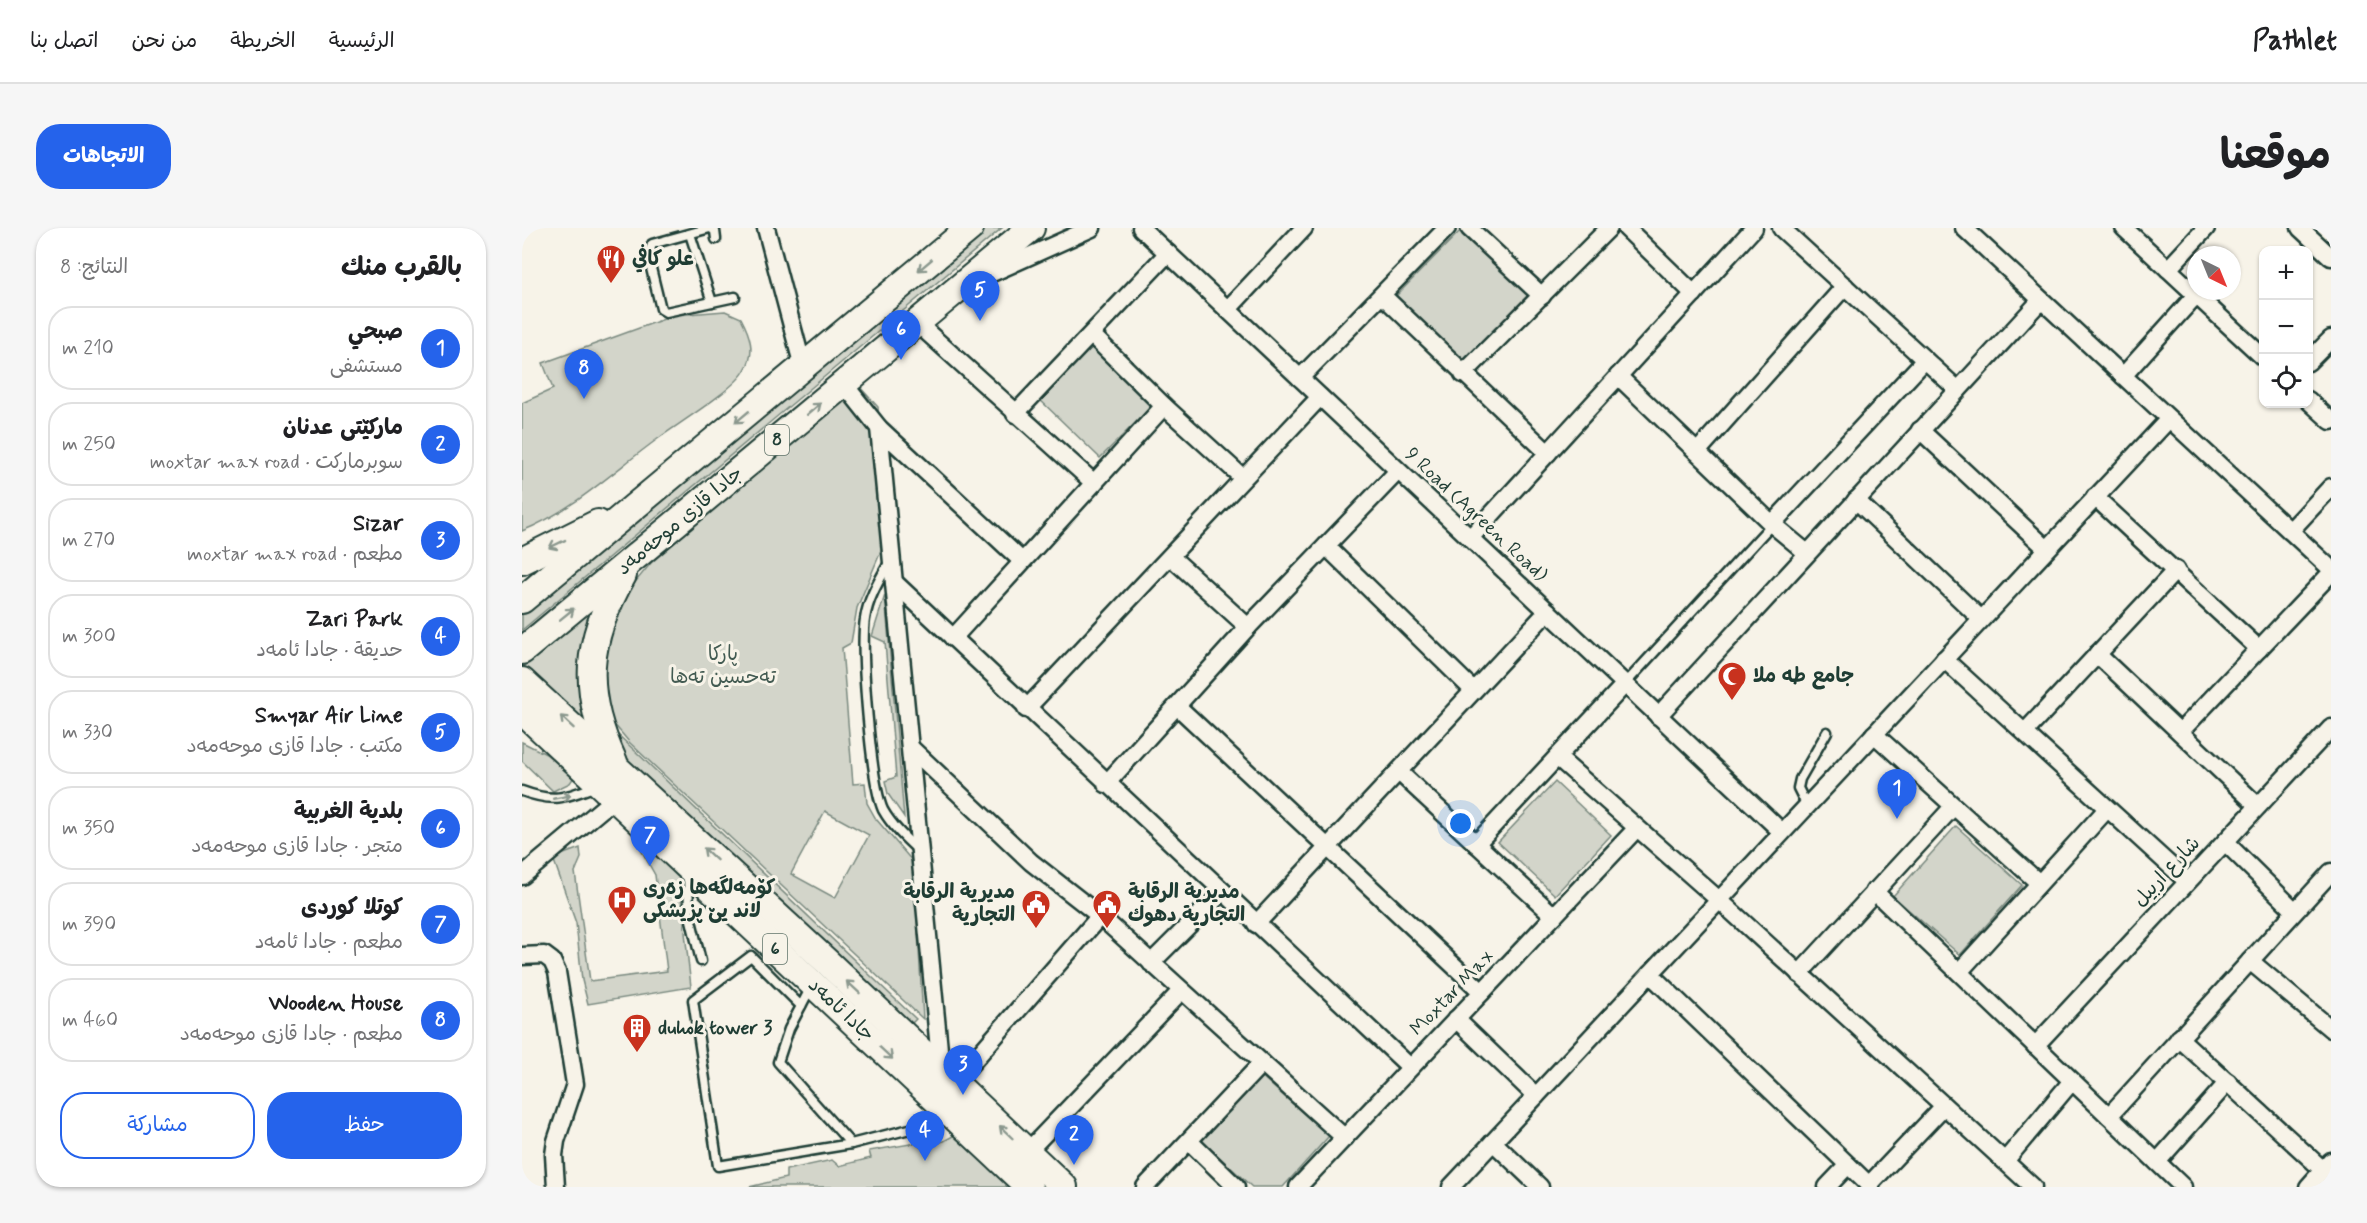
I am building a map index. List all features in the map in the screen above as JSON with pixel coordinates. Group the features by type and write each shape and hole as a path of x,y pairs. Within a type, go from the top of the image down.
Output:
{"main road":[{"name":"جادا قازی موحەمەد","path":"522,600 970,228"},
{"name":"جادا قازی موحەمەد","path":"522,651 1031,228"},
{"path":"522,561 646,497"},
{"path":"611,783 590,688 591,659 607,603 630,562"},
{"name":"جادا ئامەد","path":"522,681 611,783 807,994 955,1118 1029,1187"},
{"name":"جادا ئامەد","path":"522,711 575,759 611,783 948,1077"},
{"path":"522,736 575,759"},
{"name":"6","path":"948,1077 1064,1187"}],"street":[{"path":"766,228 803,367"},
{"path":"960,287 1092,228"},
{"name":"9 Road (Agreen Road)","path":"1141,228 1782,832"},
{"path":"1228,309 1304,228"},
{"path":"1300,378 1447,228"},
{"path":"1469,228 1542,296"},
{"path":"1463,374 1609,228"},
{"path":"1626,228 1694,294"},
{"path":"1470,538 1754,228"},
{"path":"1781,228 1958,390"},
{"path":"1964,228 2331,571 2180,732"},
{"path":"2124,228 2187,287"},
{"path":"2168,269 2206,228"},
{"path":"2300,228 2331,256"},
{"path":"1015,414 1168,253"},
{"path":"1697,452 1845,286"},
{"path":"1382,295 1548,453"},
{"path":"1658,716 2042,300"},
{"path":"2123,376 2191,300"},
{"path":"2201,300 2260,354"},
{"path":"917,323 1094,483"},
{"path":"1092,334 1164,406 1242,477"},
{"path":"2313,357 2331,339"},
{"path":"1772,524 1925,360"},
{"path":"1618,376 1772,524 1807,553"},
{"path":"844,384 879,428 1022,561"},
{"path":"1026,709 1171,557 1242,477 1320,397"},
{"path":"2313,405 2331,421"},
{"path":"953,638 1164,406"},
{"path":"1450,1187 2169,418"},
{"path":"879,428 920,851 948,1077"},
{"path":"1920,430 2047,549"},
{"path":"1106,784 1248,627 1398,471"},
{"path":"2290,531 2331,487"},
{"path":"2095,497 2259,649"},
{"path":"1856,500 1981,619"},
{"path":"1326,546 1473,690"},
{"path":"1171,557 1248,627"},
{"path":"2025,732 2176,570"},
{"path":"894,582 1026,709 1410,1067"},
{"path":"1257,924 1548,611"},
{"path":"2097,654 2258,806"},
{"path":"1944,659 2187,881"},
{"path":"1476,844 1625,684"},
{"path":"1177,706 1482,992"},
{"name":"شارع اربيل","path":"2035,1046 2331,728"},
{"path":"1874,734 1952,808 2039,883"},
{"path":"912,750 1031,862 1100,916 1345,1138"},
{"path":"1557,757 1719,900 2033,1187"},
{"path":"1399,772 1554,916"},
{"path":"522,876 611,783"},
{"path":"1799,974 1952,808"},
{"path":"1959,972 2107,809"},
{"name":"Moxtar Max","path":"1298,1187 1637,828"},
{"path":"2225,842 2295,911"},
{"path":"2109,1116 2295,911 2330,876"},
{"path":"1874,891 2181,1186"},
{"path":"1151,963 1222,892"},
{"path":"948,1077 1100,916"},
{"path":"522,956 544,955 552,962 557,972 575,1074 573,1098 556,1141 554,1155 556,1187"},
{"path":"2250,961 2331,1029"},
{"path":"1650,974 1870,1186 1944,1106"},
{"path":"1027,1152 1181,991"},
{"path":"1456,1019 1536,1096"},
{"path":"2179,1038 2327,1165 2308,1187"},
{"path":"1145,1187 1262,1064"},
{"path":"2005,1161 2072,1082"},
{"path":"2157,1162 2228,1082"},
{"path":"1189,1141 1236,1187"},
{"path":"1493,1142 1540,1187"},
{"path":"1827,1187 1848,1164"}],"lane":[{"path":"716,239 715,231 710,228 652,244 648,249 661,309 666,312 735,297"},
{"path":"690,234 712,302"},
{"path":"1625,684 1772,524"},
{"path":"893,556 876,586 865,619 868,710 876,789 884,810 900,834 920,851"},
{"path":"1806,804 1798,788 1800,779 1827,732"},
{"path":"522,791 546,799 562,798 611,783"},
{"path":"688,866 688,912 701,961"},
{"path":"851,1144 778,1062 789,1029 807,994 751,956 693,1000 718,1166 851,1144 955,1118"}],"green space":[{"path":"985,228 1002,228 522,630 522,613"},
{"path":"1461,230 1528,295 1461,365 1393,299"},
{"path":"725,311 741,318 750,344 750,357 739,378 575,502 522,531 522,403 553,389 543,363 675,315"},
{"path":"1099,332 1163,395 1100,458 1036,396"},
{"name":"پارکا تەحسین تەها","path":"858,385 878,407 886,529 881,551 857,608 851,643 842,648 853,784 865,783 867,803 876,819 914,863 923,1019 630,743 613,723 603,694 602,662 622,598 651,563","holes":["825,811 869,835 835,898 791,874"]},
{"path":"885,595 904,817 888,794 885,781 896,777 885,642 872,636"},
{"path":"600,597 596,734 524,667"},
{"path":"610,727 916,1019 908,1027 633,767 620,750"},
{"path":"522,742 546,754 574,777 570,783 553,791 522,761"},
{"path":"1555,782 1611,835 1555,895 1498,842"},
{"path":"1956,826 2022,885 1960,955 1893,896"},
{"path":"645,842 679,878 691,987 588,1004 582,980 576,923 553,858 580,848 581,858 575,872 590,981 667,971 655,875 641,850"},
{"path":"1260,1075 1329,1136 1283,1187 1252,1187 1202,1141"},
{"path":"960,1132 1019,1187 749,1187 786,1178 786,1170 832,1160 839,1166 871,1158 869,1151 916,1143 920,1147 944,1141"}],"place":[{"name":"علو كافي","path":"611,284"},
{"name":"Smyar Air Line","path":"980,321"},
{"name":"بلدية الغربية","path":"901,360"},
{"name":"Wooden House","path":"584,399"},
{"name":"جامع طه ملا","path":"1732,702"},
{"name":"صبحي","path":"1897,819"},
{"name":"كوتلا كوردی","path":"650,866"},
{"name":"کۆمه‌لگه‌ها زه‌ری لاند یێ پزیشکی","path":"622,926"},
{"name":"مديرية الرقابة التجارية","path":"1036,930"},
{"name":"مديرية الرقابة التجارية دهوك","path":"1107,930"},
{"name":"duhok tower 3","path":"637,1054"},
{"name":"Sizar","path":"963,1095"},
{"name":"Zari Park","path":"925,1161"},
{"name":"مارکێتی عدنان","path":"1074,1165"}]}
